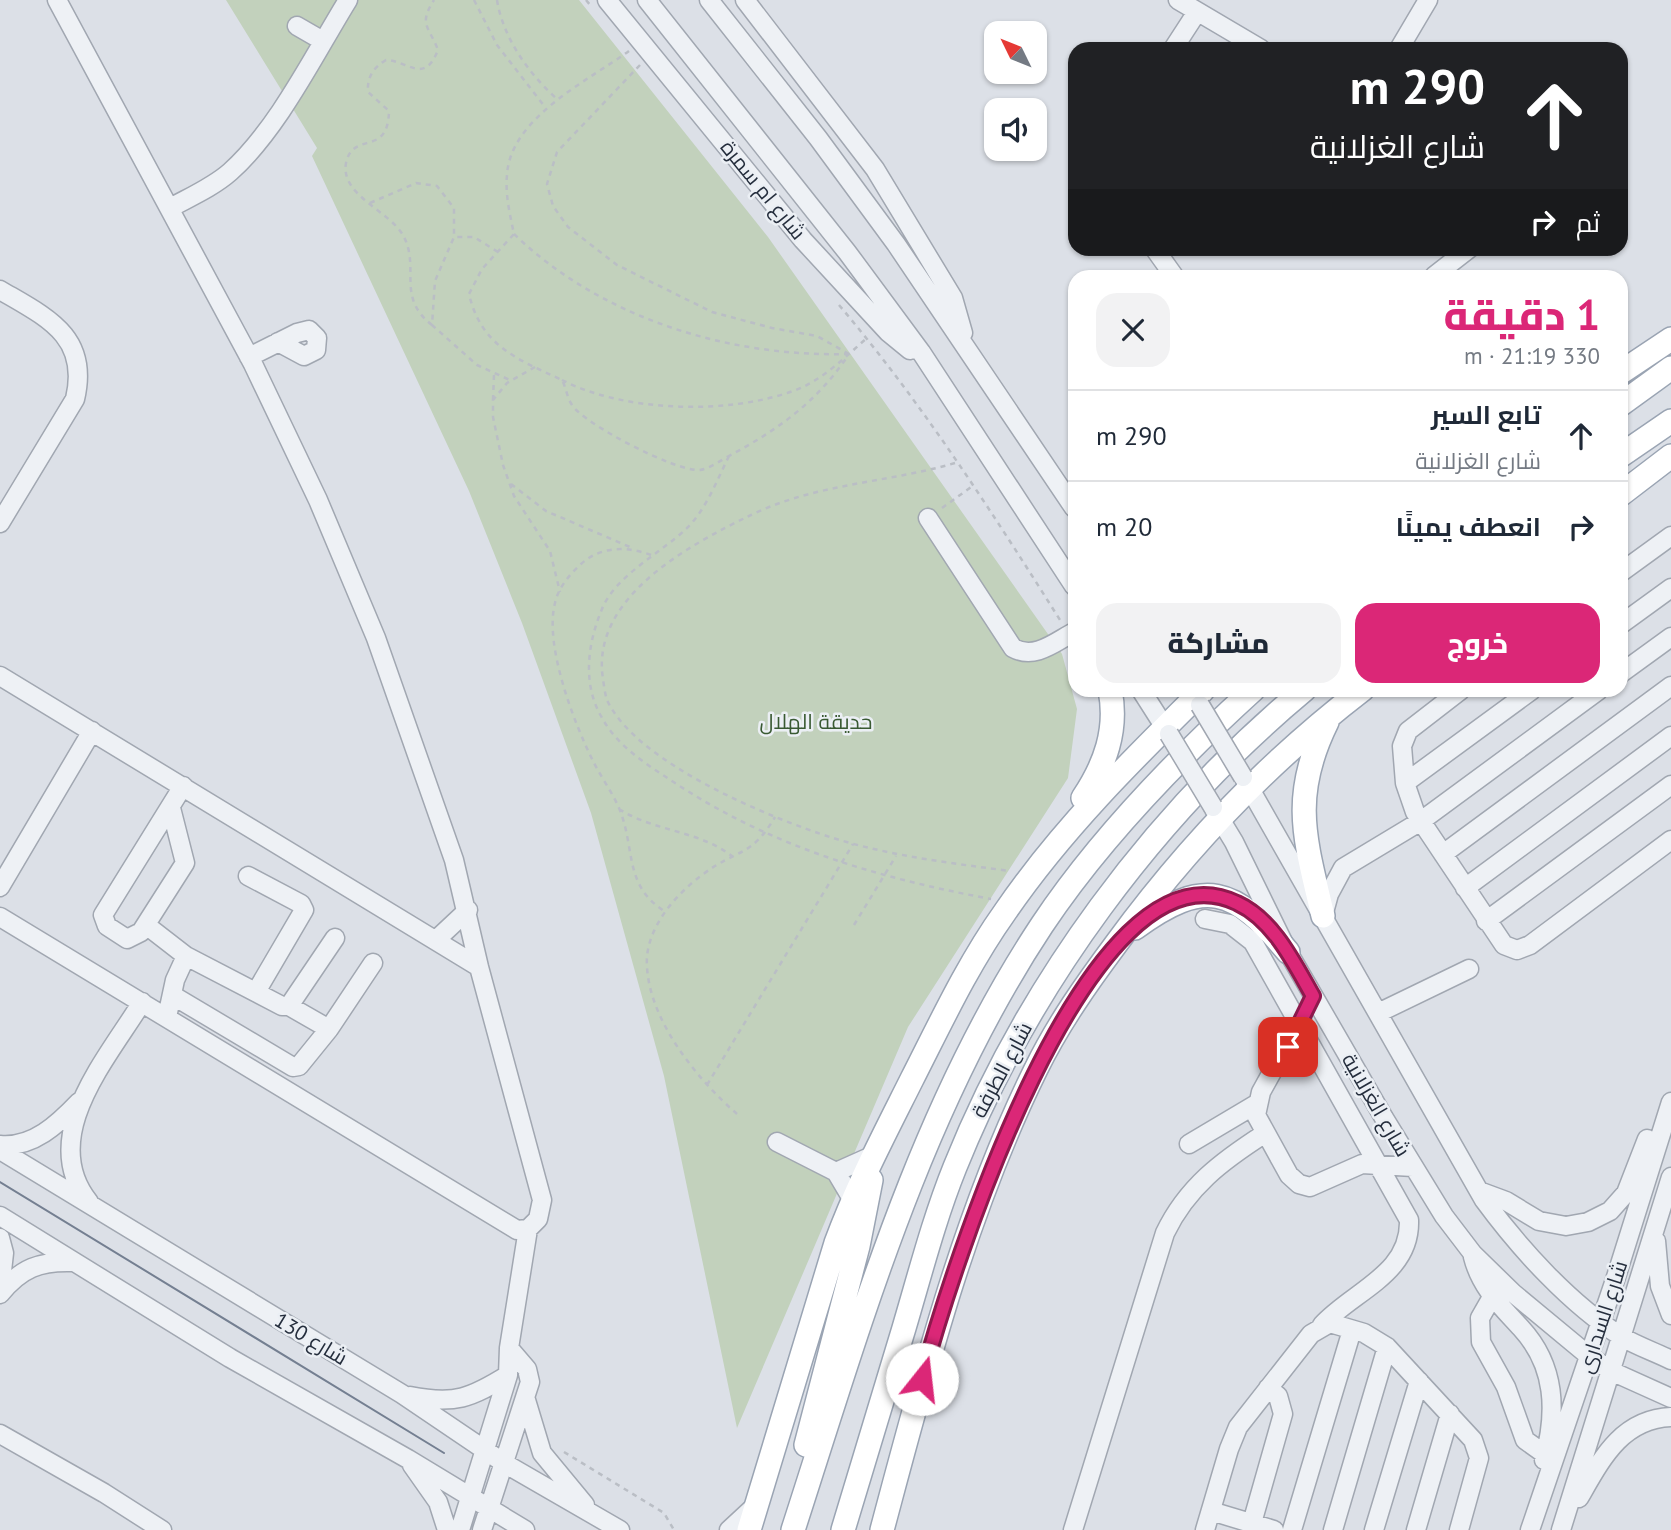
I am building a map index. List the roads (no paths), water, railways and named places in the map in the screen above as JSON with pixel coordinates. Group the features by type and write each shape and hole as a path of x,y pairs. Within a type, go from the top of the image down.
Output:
{"main road":[{"path":"1628,368 1671,340"},
{"path":"1628,399 1671,368"},
{"path":"1628,451 1671,421"},
{"path":"1628,489 1671,456"},
{"path":"1065,835 1107,754 1113,720 1111,697"},
{"path":"749,1530 836,1243 852,1199 965,975 1004,912 1065,835 1195,697"},
{"name":"شارع الطرفة","path":"793,1530 894,1226 931,1129 1011,973 1058,903 1112,835 1195,743 1245,697"},
{"name":"شارع الطرفة","path":"843,1530 937,1214 996,1077 1071,951 1107,900 1215,773 1296,697"},
{"path":"882,1530 929,1354 993,1164 1037,1067 1090,978 1215,812 1246,782 1353,697"},
{"path":"1323,916 1302,813 1305,780 1331,713"},
{"path":"1118,940 1177,901 1213,896 1248,909 1287,952"},
{"path":"793,1530 808,1436 858,1246 876,1150"}],"street":[{"path":"57,0 249,357 318,500 376,638 428,779 468,909 479,967 542,1200 538,1219 528,1229 509,1348 508,1375 460,1530"},
{"path":"170,208 228,174 243,159 282,107 348,0"},
{"name":"شارع ام سمرة","path":"607,0 817,255 888,332 931,369"},
{"name":"شارع ام سمرة","path":"647,0 847,252 931,369 1068,577"},
{"path":"709,0 818,138 967,347 1068,499"},
{"path":"745,0 838,119 900,208 953,298 967,347"},
{"path":"1178,0 1249,42"},
{"path":"1403,42 1428,0"},
{"path":"1178,42 1197,12"},
{"path":"297,26 323,41"},
{"path":"1442,270 1460,256"},
{"path":"0,290 45,317 63,332 74,352 79,375 75,399 0,523"},
{"path":"249,357 278,342"},
{"path":"928,518 1013,648 1029,654 1068,636"},
{"path":"1628,567 1671,536"},
{"path":"1628,619 1671,588"},
{"path":"1628,668 1671,637"},
{"path":"0,676 437,939 479,967"},
{"path":"1443,854 1671,686"},
{"path":"1146,697 1167,730"},
{"path":"1198,697 1479,1191 1529,1255 1602,1321 1623,1337 1671,1360"},
{"path":"1452,697 1408,731 1402,746 1405,783 1411,803 1421,821 1504,945 1524,949 1671,839"},
{"path":"1405,783 1522,697"},
{"path":"1323,916 1329,894 1343,868 1421,821 1590,697"},
{"name":"شارع الغزلانية","path":"1167,730 1234,842 1287,952 1413,1167 1473,1254 1513,1293 1590,1356 1611,1371 1671,1398"},
{"path":"0,887 92,732"},
{"path":"1465,888 1671,736"},
{"path":"1486,921 1671,785"},
{"path":"171,808 186,856 185,863 141,932 127,939 107,926 103,915 183,786"},
{"path":"1310,862 1343,868"},
{"path":"248,876 301,904 304,910 256,992"},
{"path":"437,939 468,909"},
{"path":"0,917 517,1230 528,1229"},
{"path":"1205,919 1230,924 1253,942 1405,1209 1409,1232 1406,1244 1387,1273 1344,1303 1311,1334 1234,1434 1205,1530"},
{"path":"146,925 186,956 289,1006 329,1029"},
{"path":"289,1006 335,938"},
{"path":"167,1017 186,956"},
{"path":"172,995 293,1067 299,1066 329,1029 373,963"},
{"path":"1378,1013 1469,969"},
{"path":"1313,996 1261,1092 1256,1115 1264,1134 1289,1175 1299,1184 1310,1187 1362,1164 1413,1167"},
{"path":"93,1207 76,1182 70,1159 74,1125 82,1100 142,1002"},
{"path":"0,1147 25,1143 45,1132 82,1100"},
{"path":"1189,1144 1258,1103"},
{"path":"1479,1191 1506,1201 1524,1215 1553,1225 1579,1225 1600,1217 1626,1193 1646,1139 1669,1108"},
{"name":"شارع السدارى","path":"1531,1530 1602,1321 1669,1108"},
{"path":"1073,1530 1165,1233 1175,1213 1221,1162 1264,1134"},
{"path":"777,1142 836,1172 852,1199"},
{"name":"شارع 130","path":"0,1147 93,1207 402,1394 486,1452 620,1530"},
{"path":"836,1172 876,1150"},
{"name":"شارع السدارى","path":"1562,1527 1671,1177"},
{"path":"0,1216 230,1358 408,1459 525,1530"},
{"path":"1655,1225 1660,1286 1671,1315"},
{"path":"0,1238 4,1253 0,1292"},
{"path":"1473,1254 1477,1269 1492,1297 1527,1335 1546,1366 1554,1415 1542,1469 1544,1491"},
{"path":"0,1292 27,1268 50,1261 73,1262"},
{"path":"1492,1297 1480,1318 1481,1342 1506,1387 1525,1440 1546,1455"},
{"path":"1322,1325 1352,1329 1387,1347 1473,1440 1479,1458 1459,1530"},
{"path":"1292,1530 1352,1329"},
{"path":"1334,1530 1387,1347"},
{"path":"482,1530 530,1382 527,1369 509,1348"},
{"path":"402,1394 432,1399 464,1399 478,1394 508,1375"},
{"path":"1374,1530 1419,1381"},
{"path":"1251,1527 1283,1414 1281,1402 1269,1388"},
{"path":"526,1400 539,1446 591,1513"},
{"path":"1416,1530 1450,1414"},
{"path":"1562,1527 1615,1441 1644,1422 1671,1417"},
{"path":"0,1434 104,1493 162,1530"},
{"path":"408,1459 438,1502 447,1530"},
{"path":"729,1530 758,1503"},
{"path":"1211,1511 1251,1527 1274,1530"}],"tram line":[{"path":"0,1182 444,1453"}],"park label":[{"name":"حديقة الهلال","path":"816,722"}]}
